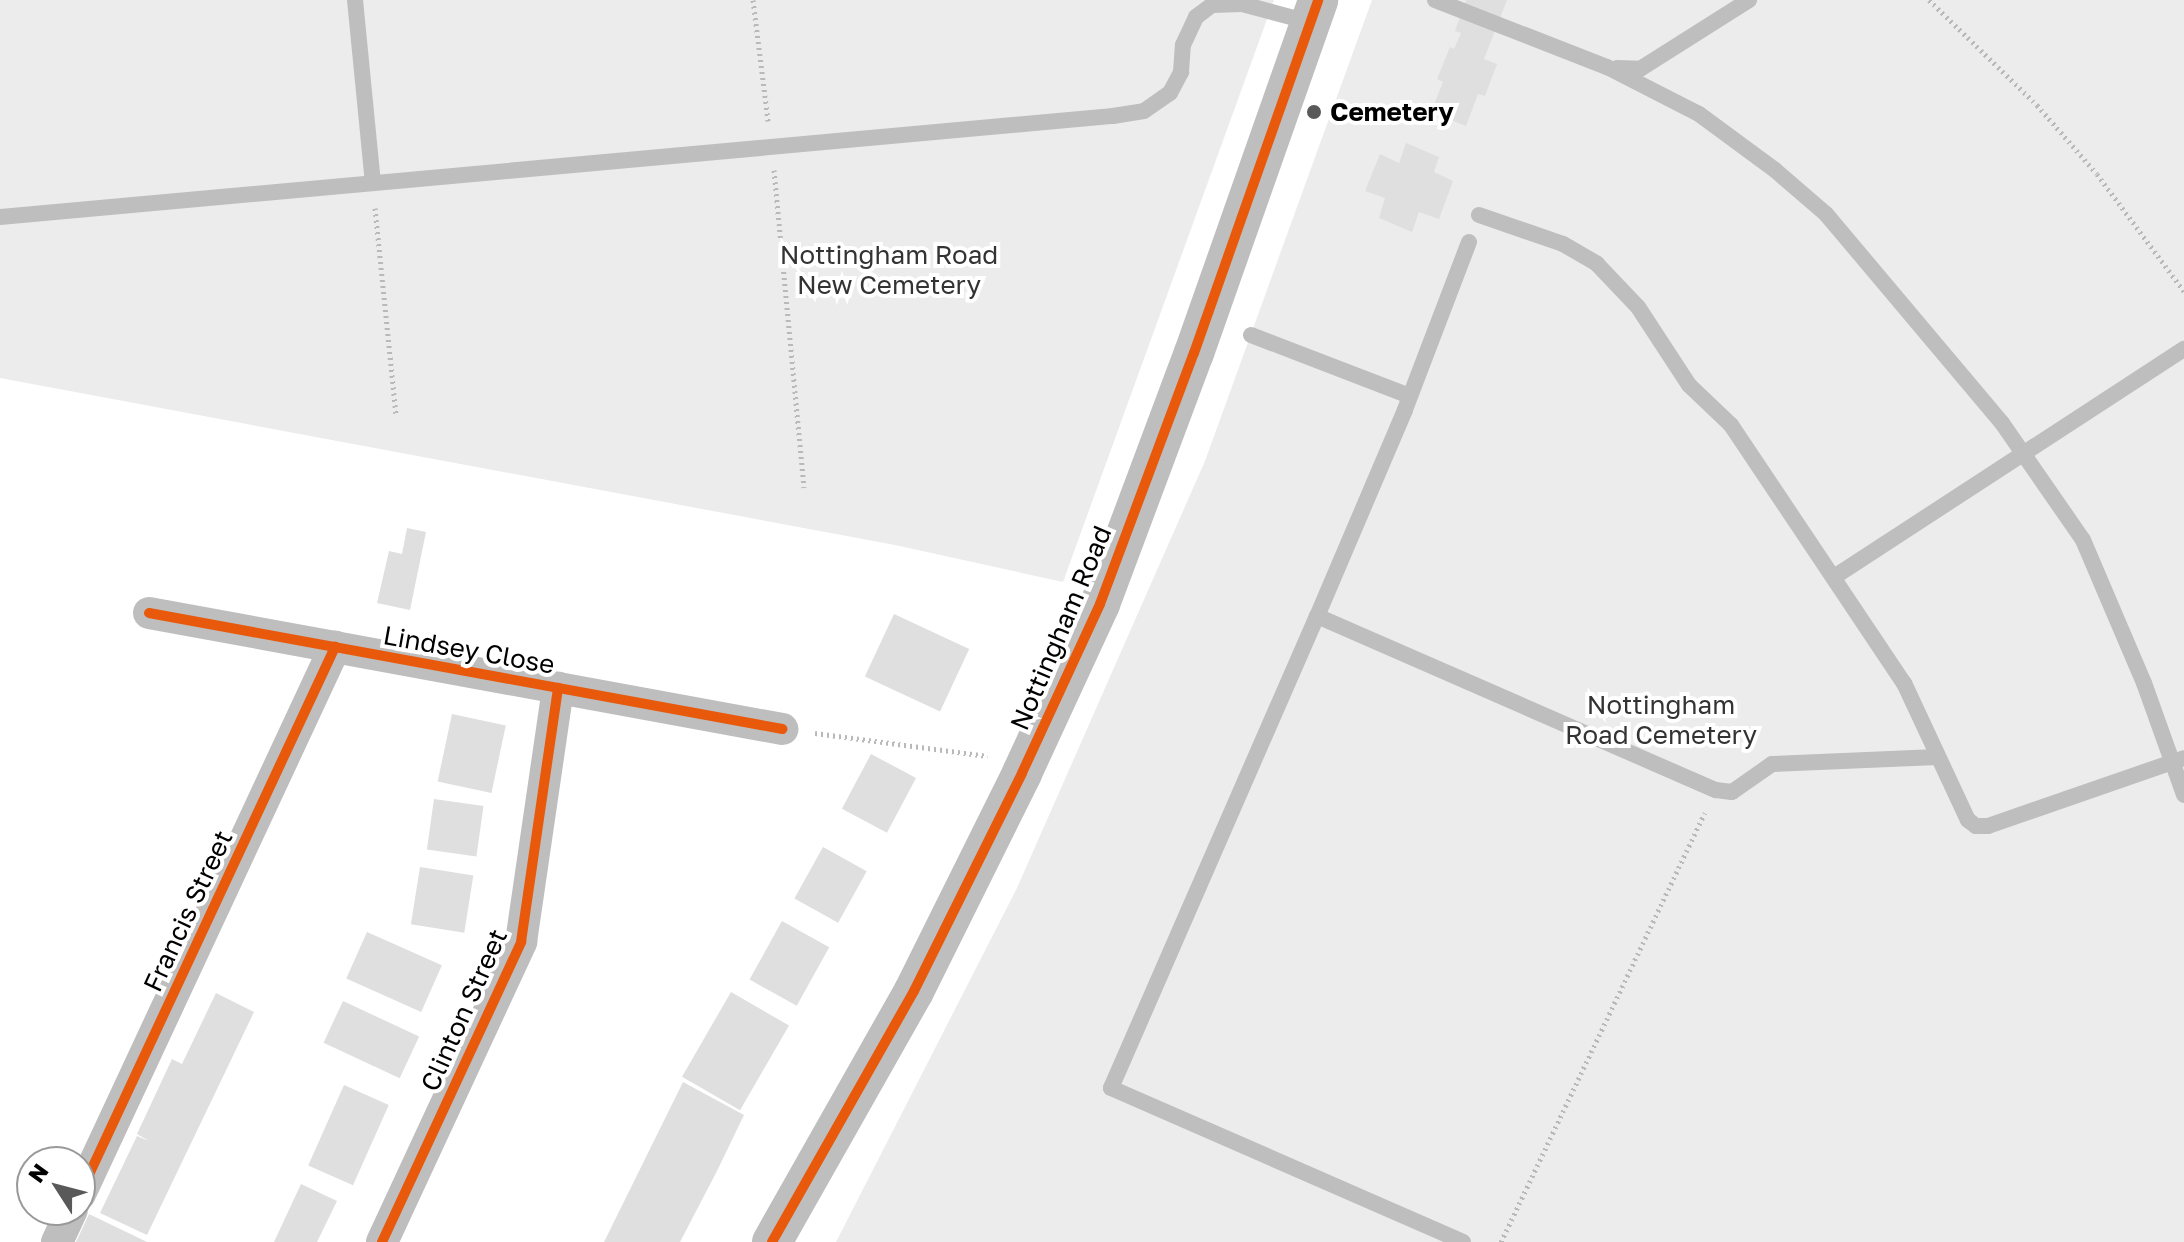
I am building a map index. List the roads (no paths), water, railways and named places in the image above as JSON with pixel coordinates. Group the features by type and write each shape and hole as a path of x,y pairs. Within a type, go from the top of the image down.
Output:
{"street":[{"name":"Nottingham Road","path":"772,1242 914,991 1022,773 1100,604 1194,353 1314,11"},
{"name":"Lindsey Close","path":"149,613 782,729"},
{"name":"Francis Street","path":"96,1160 335,647"},
{"name":"Clinton Street","path":"382,1242 521,942 558,688"}],"lane":[{"path":"355,0 373,183"},
{"path":"1435,0 1607,67 1699,114 1775,170 1826,214 2024,451 2083,540 2178,760 2184,795"},
{"path":"1607,67 1640,69 1749,0"},
{"path":"0,217 772,148 1144,111 1170,93 1181,72 1183,45 1196,17 1212,5 1242,4 1314,11"},
{"path":"1479,215 1563,244 1612,277 1638,307 1689,385 1731,425 1904,683 1968,820 1976,826 1988,826 2178,760"},
{"path":"1463,1242 1111,1088 1317,616 1410,396 1469,242"},
{"path":"1251,335 1410,396"},
{"path":"1834,577 2184,349"},
{"path":"1317,616 1716,790 1732,792 1772,764 1937,757"}],"place":[{"name":"Cemetery","path":"1314,112"}],"park label":[{"name":"Nottingham Road New Cemetery","path":"889,270"},
{"name":"Nottingham Road Cemetery","path":"1661,720"}]}
